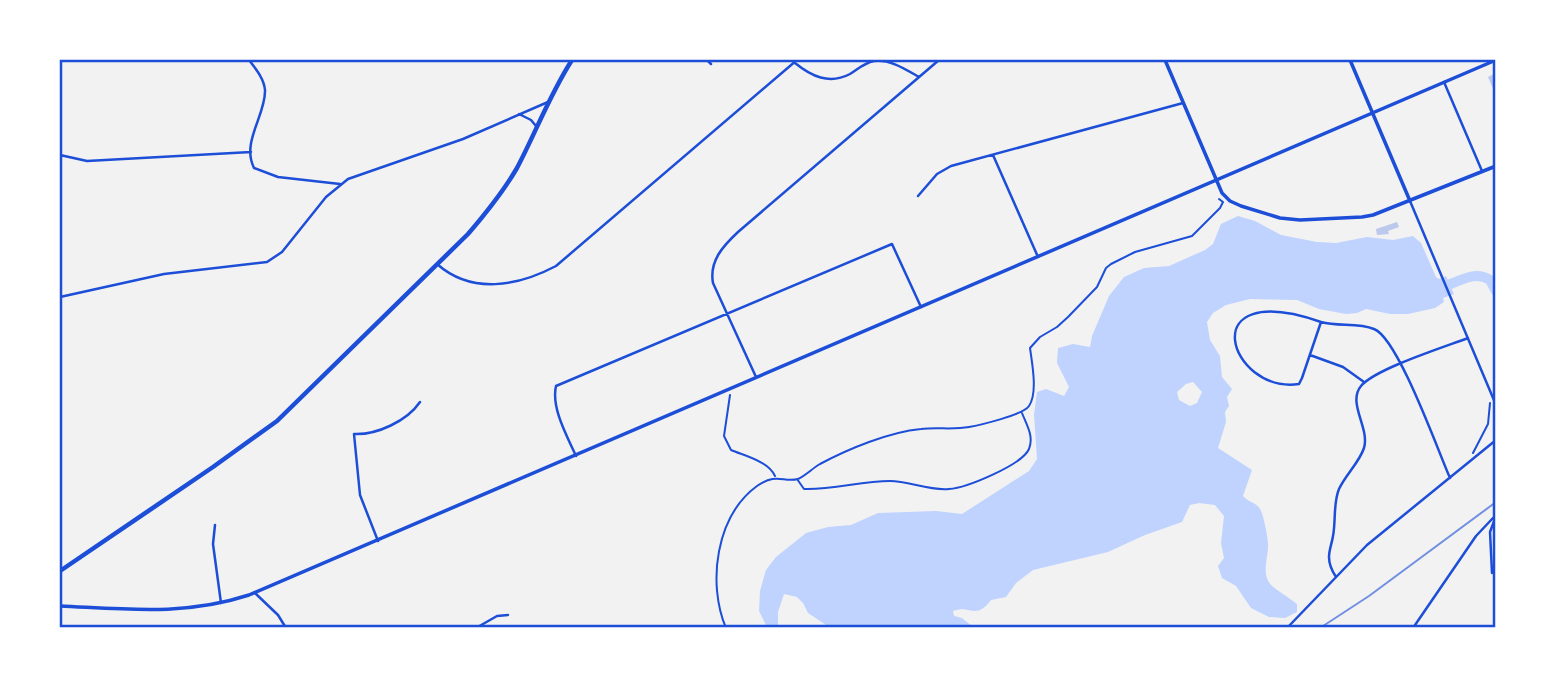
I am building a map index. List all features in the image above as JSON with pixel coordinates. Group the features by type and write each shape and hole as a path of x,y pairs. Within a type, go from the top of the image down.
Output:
{"main road":[{"path":"60,571 277,421 468,234 502,192 572,60"}],"street":[{"path":"249,60 261,77 265,90 251,152 254,167 265,174 341,184"},
{"path":"707,60 711,64"},
{"path":"756,377 712,278 714,262 723,247 939,60"},
{"path":"1165,60 1222,193 1230,201 1268,215 1289,220 1373,215 1496,166"},
{"path":"1350,60 1496,405"},
{"path":"60,606 164,610 221,604 255,593 1496,60"},
{"path":"437,264 459,278 493,285 530,279 556,266 795,61 811,74 824,79 840,78 865,64 879,61 893,63 919,77"},
{"path":"1444,82 1482,171"},
{"path":"60,297 164,274 267,262 282,252 326,197 341,184 358,175 463,139 548,102"},
{"path":"918,197 944,169 1184,103"},
{"path":"519,114 537,126"},
{"path":"60,155 87,160 251,152"},
{"path":"993,155 1038,257"},
{"path":"576,456 559,415 554,394 556,386 892,244 920,307"},
{"path":"1321,322 1298,384 1273,381 1253,371 1242,360 1234,340 1237,326 1244,316 1260,312 1294,313 1333,325 1374,328 1389,341 1401,364 1450,478"},
{"path":"1336,577 1331,570 1329,553 1336,499 1365,444 1357,392 1364,383 1401,364 1468,338"},
{"path":"1310,355 1343,368 1364,383"},
{"path":"378,541 360,495 354,434 368,433 405,418 421,402"},
{"path":"1287,628 1367,545 1496,440"},
{"path":"1492,573 1490,533 1494,517"},
{"path":"1413,628 1476,536 1494,517"},
{"path":"215,525 214,544 221,604"},
{"path":"255,593 278,615 286,628"},
{"path":"476,628 497,616 508,615"}],"path":[{"path":"726,628 719,611 717,578 721,539 736,507 757,486 776,477 797,479 863,444 918,429 968,427 1022,412 1030,405 1034,380 1030,348 1040,337 1058,327 1068,317 1097,287 1106,268 1111,264 1135,252 1192,236 1220,208 1223,202 1219,199"},
{"path":"730,394 724,436 731,450 760,461 773,471 776,477"},
{"path":"1468,463 1488,424 1489,396"},
{"path":"797,479 804,489 823,490 891,481 950,490 1016,463 1025,456 1030,448 1031,435 1022,412"}],"water":[{"path":"1238,216 1255,221 1281,235 1317,242 1336,243 1367,237 1393,240 1413,236 1421,243 1436,277 1439,279 1446,276 1454,294 1443,298 1444,302 1435,308 1408,314 1390,314 1366,309 1346,314 1319,309 1297,300 1250,299 1226,305 1213,313 1207,322 1210,340 1220,356 1222,377 1232,389 1227,397 1229,406 1225,412 1226,422 1218,448 1252,470 1243,496 1259,507 1263,516 1268,544 1266,576 1271,585 1297,604 1297,612 1285,618 1269,617 1251,608 1236,586 1222,578 1218,566 1224,558 1221,543 1224,516 1215,505 1199,503 1190,505 1182,522 1108,552 1033,570 1016,583 1006,597 991,600 981,610 953,611 954,616 962,618 973,627 849,628 826,625 808,613 797,597 784,594 778,612 778,626 767,627 759,611 760,591 766,570 776,557 806,533 851,525 878,513 936,511 962,514 1029,471 1037,459 1034,415 1037,392 1046,389 1064,396 1069,387 1057,363 1058,348 1073,344 1090,347 1109,296 1124,277 1144,268 1169,266 1205,250 1213,244 1221,224","holes":["1193,382 1202,392 1197,403 1190,406 1179,400 1177,392"]}],"building":[{"path":"1496,73 1496,88 1493,89 1488,77"},
{"path":"1397,222 1399,227 1388,231 1389,234 1377,235 1376,229"}],"waterway":[{"path":"1438,289 1464,278 1477,276 1490,280 1496,291"}],"railway":[{"path":"1320,628 1369,596 1496,502"}]}
